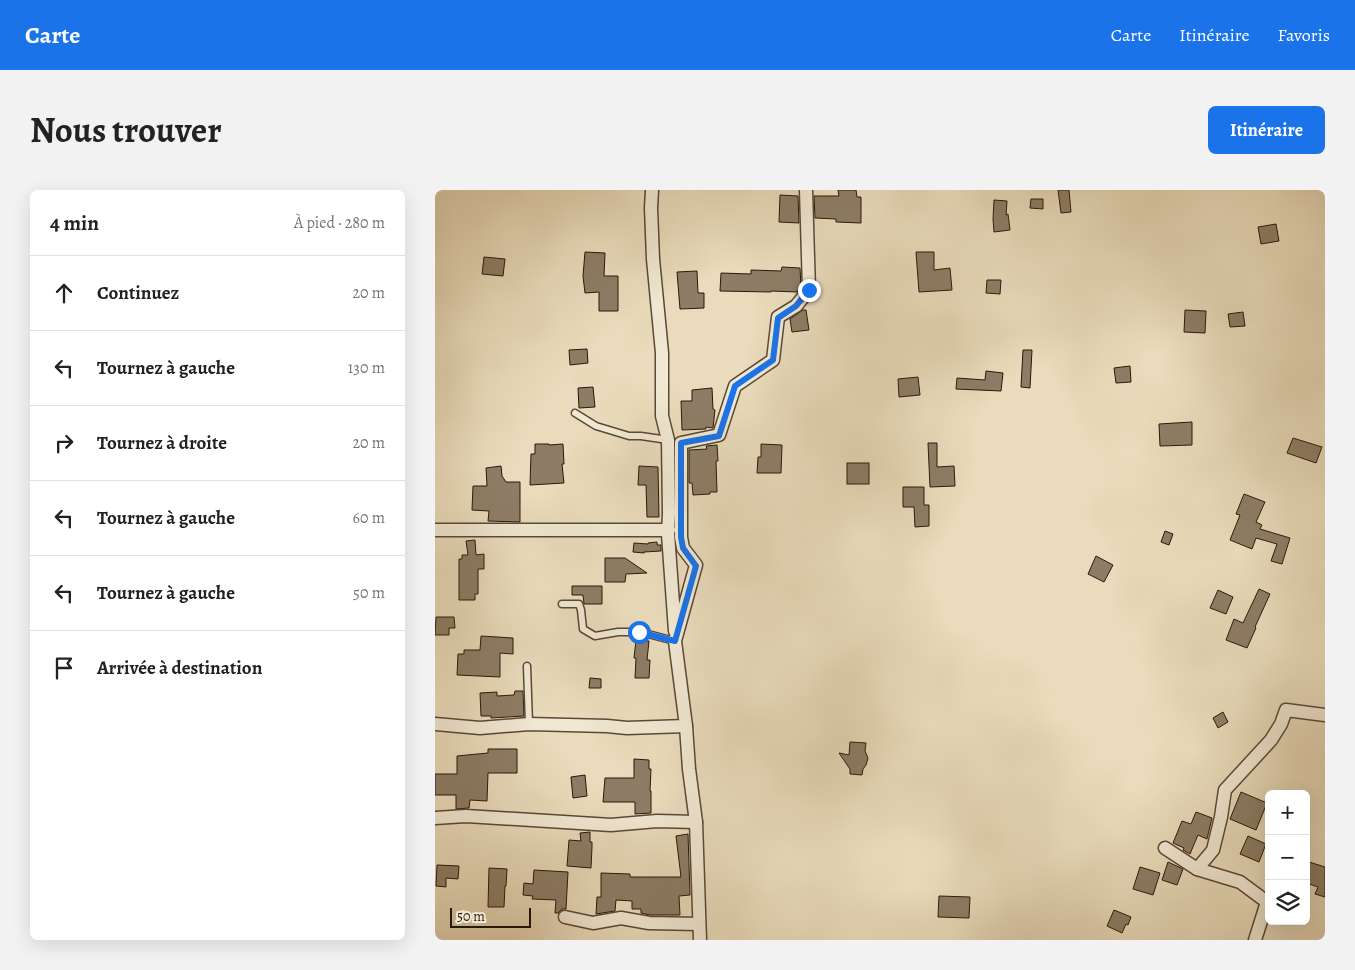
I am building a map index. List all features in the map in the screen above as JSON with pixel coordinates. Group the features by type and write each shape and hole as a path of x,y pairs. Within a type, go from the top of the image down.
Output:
{"street":[{"path":"652,190 653,259 662,353 662,416 668,440 669,530 675,641 696,822 700,940"},
{"path":"675,641 696,566 683,548 681,537 681,443 719,436 735,386 773,360 778,318 796,306 809,290 806,190"},
{"path":"435,530 669,530"},
{"path":"1197,869 1213,850 1225,790 1271,740 1281,724 1286,710 1325,715"},
{"path":"435,724 480,728 529,724 627,728 686,726"},
{"path":"435,818 466,816 611,825 657,821 696,822"},
{"path":"1165,848 1197,869 1239,882 1267,902 1255,940"},
{"path":"565,917 593,923 621,918 649,923 699,924"}],"lane":[{"path":"575,413 596,426 629,436 641,436 681,443"},
{"path":"562,604 579,604 583,629 595,636 618,632 639,632 675,641"},
{"path":"527,666 529,724"}],"building":[{"path":"838,190 856,190 857,197 861,197 861,223 836,222 836,219 815,218 814,196 839,196"},
{"path":"1058,190 1069,190 1071,212 1061,213"},
{"path":"780,195 798,196 799,223 779,222"},
{"path":"1031,199 1043,199 1043,209 1030,208"},
{"path":"994,200 1007,201 1006,215 1008,214 1010,230 994,232"},
{"path":"1276,224 1279,241 1261,244 1258,227"},
{"path":"585,252 605,253 604,276 618,276 618,311 599,311 599,292 585,293 583,276"},
{"path":"916,252 934,252 934,270 950,268 952,290 919,292"},
{"path":"484,257 505,259 503,276 482,274"},
{"path":"782,267 800,268 801,287 797,292 720,291 721,273 751,274 751,270 781,271"},
{"path":"697,271 698,293 704,293 704,308 680,309 677,272"},
{"path":"987,280 1001,280 1000,294 986,293"},
{"path":"806,310 809,330 792,332 790,319"},
{"path":"1185,310 1206,311 1205,333 1184,332"},
{"path":"1243,312 1245,326 1230,327 1228,314"},
{"path":"587,349 588,363 570,365 569,350"},
{"path":"1023,350 1032,350 1030,388 1021,387"},
{"path":"1130,366 1131,382 1116,383 1114,368"},
{"path":"986,371 1003,373 1001,391 956,389 957,378 985,380"},
{"path":"918,377 920,395 899,397 898,379"},
{"path":"593,387 595,407 579,408 578,388"},
{"path":"712,388 713,409 715,410 713,428 682,430 681,401 692,401 692,390"},
{"path":"1192,422 1192,445 1160,446 1159,424"},
{"path":"1293,438 1322,447 1316,463 1287,453"},
{"path":"928,443 937,443 937,467 954,466 955,486 930,487"},
{"path":"535,444 563,444 564,464 562,464 564,483 530,485 531,454 535,454"},
{"path":"761,444 782,445 781,473 757,473 758,457 761,457"},
{"path":"717,445 717,492 693,495 692,483 689,483 689,450 707,449 706,446"},
{"path":"847,463 869,463 869,484 847,484"},
{"path":"501,466 502,476 506,482 520,482 520,522 488,521 489,511 472,510 473,486 487,486 486,468"},
{"path":"639,466 658,467 659,517 647,517 646,485 638,485"},
{"path":"903,487 924,487 924,505 929,505 929,526 915,527 914,507 903,507"},
{"path":"1244,494 1265,502 1256,522 1262,525 1260,529 1290,538 1282,564 1271,561 1277,544 1256,538 1252,549 1230,540 1240,515 1236,514"},
{"path":"1165,531 1173,534 1169,545 1161,542"},
{"path":"475,540 476,555 484,554 484,569 478,569 478,594 475,594 475,600 459,600 459,559 462,559 462,555 468,555 466,541"},
{"path":"657,542 657,545 661,545 661,551 633,552 634,543 648,544"},
{"path":"1096,556 1113,565 1104,582 1088,574"},
{"path":"605,558 625,558 647,573 626,574 625,582 605,582"},
{"path":"572,586 602,586 602,604 584,604 583,595 572,595"},
{"path":"1259,589 1270,594 1247,648 1226,640 1234,619 1243,623"},
{"path":"1218,590 1233,597 1226,614 1210,608"},
{"path":"436,617 454,617 455,628 449,628 449,635 435,635"},
{"path":"481,636 513,638 513,654 500,653 500,677 457,675 458,654 464,654 464,650 480,650"},
{"path":"636,640 649,641 647,660 650,660 649,678 635,678 636,658 634,658"},
{"path":"590,678 601,679 601,688 589,688"},
{"path":"515,691 523,691 524,716 491,718 491,716 481,716 480,693 497,692 497,696 514,695"},
{"path":"1223,712 1228,722 1218,728 1213,718"},
{"path":"850,742 866,743 865,751 868,758 862,775 850,774 850,769 839,753 849,755"},
{"path":"488,749 517,749 517,773 488,773 487,801 470,800 469,808 456,809 456,795 435,795 435,774 457,774 457,756 488,753"},
{"path":"634,759 649,760 649,769 651,769 651,813 635,814 635,802 603,802 605,778 634,778"},
{"path":"585,775 587,796 573,798 571,777"},
{"path":"1241,792 1265,802 1265,808 1256,830 1230,819"},
{"path":"1196,812 1212,818 1207,839 1198,835 1190,854 1183,850 1184,848 1173,843 1182,821 1191,824"},
{"path":"590,832 590,842 592,842 591,868 567,866 569,840 581,841 580,833"},
{"path":"688,834 690,895 679,896 680,915 650,915 641,913 641,909 632,909 632,901 616,900 615,911 596,914 597,897 601,897 601,873 630,874 630,877 681,877 676,836"},
{"path":"1248,836 1265,844 1259,862 1240,854"},
{"path":"1168,862 1183,869 1177,885 1162,880"},
{"path":"1310,862 1325,867 1325,897 1315,894 1318,887 1310,884"},
{"path":"437,865 459,866 458,879 446,878 446,887 436,886"},
{"path":"1140,867 1160,873 1153,895 1133,889"},
{"path":"489,868 507,869 504,907 488,907"},
{"path":"534,870 568,872 566,909 555,913 556,900 532,899 533,896 523,895 524,883 533,884"},
{"path":"939,896 970,897 969,918 938,917"},
{"path":"1114,910 1131,917 1122,933 1107,926"}],"route":[{"path":"639,632 675,641 696,566 683,548 681,537 681,443 719,436 735,386 773,360 778,318 796,306 809,290"}]}
